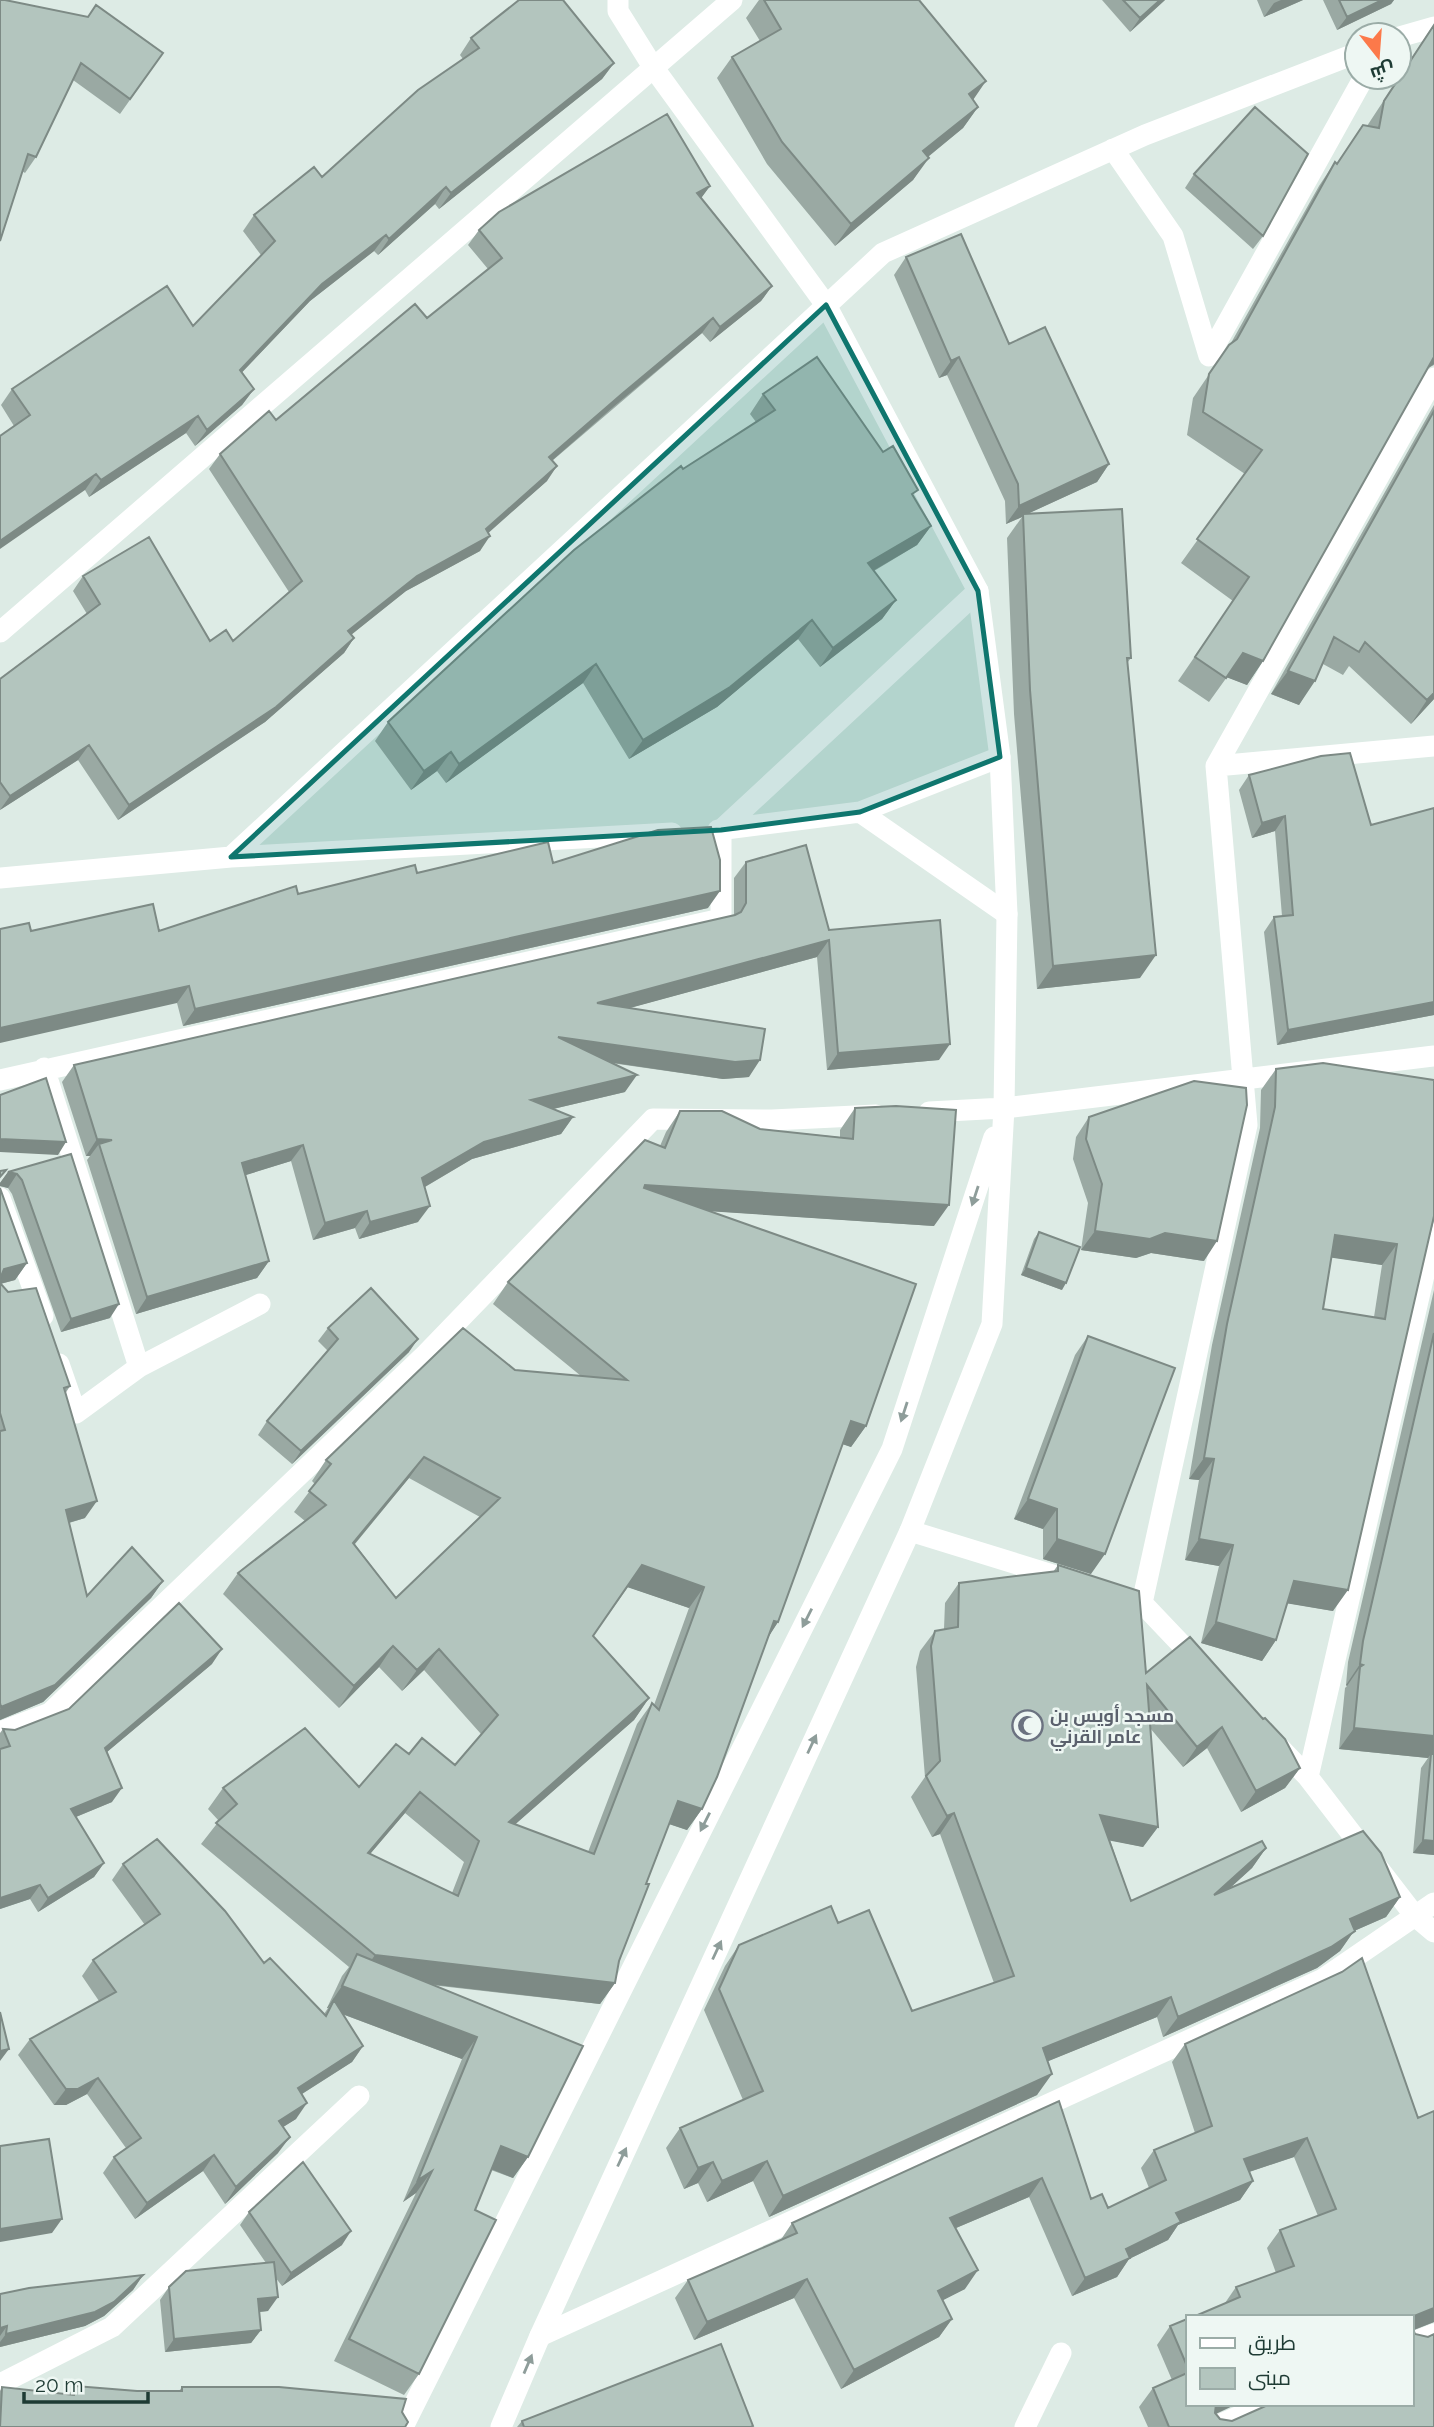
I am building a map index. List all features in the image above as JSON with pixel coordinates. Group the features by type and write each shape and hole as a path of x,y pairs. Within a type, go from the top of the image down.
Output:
{"street":[{"path":"501,2427 540,2336 910,1531 992,1324 1004,1108 1007,914 1000,757 978,591 826,305 653,67 618,11 618,0"},
{"path":"0,632 732,0"},
{"path":"1413,33 1434,27"},
{"path":"231,858 883,253 1113,149 1343,59"},
{"path":"1113,149 1173,236 1209,356 1356,91"},
{"path":"1142,1603 1247,1125 1216,766 1434,378"},
{"path":"0,1080 44,1068 721,919 721,830 978,591"},
{"path":"1216,766 1434,749"},
{"path":"0,878 231,858 721,830 860,812 1000,757"},
{"path":"860,812 1007,914"},
{"path":"0,1731 50,1713 426,1354 653,1119 772,1120 1004,1108 1434,1056"},
{"path":"44,1068 139,1367"},
{"path":"403,2427 892,1449 1004,1108"},
{"path":"0,1198 76,1413 139,1367 260,1304"},
{"path":"1308,1777 1434,1232"},
{"path":"11,1294 34,1290"},
{"path":"910,1531 1142,1603 1216,1681"},
{"path":"1262,1729 1308,1777 1415,1916 1434,1932"},
{"path":"540,2336 1323,1979 1434,1903"},
{"path":"0,2384 112,2327 359,2096"},
{"path":"1413,2342 1434,2334"},
{"path":"1025,2427 1061,2353"},
{"path":"1214,2427 1263,2406"}],"highlighted area":[{"path":"826,305 978,591 1000,757 860,812 721,830 231,857"}],"building":[{"path":"0,0 88,17 96,5 163,53 130,99 81,63 36,157 28,154 0,241"},
{"path":"519,0 563,0 614,63 451,193 446,187 389,239 386,235 322,284 240,370 254,389 207,430 198,416 101,480 96,474 0,541 0,436 30,415 12,389 167,286 193,326 275,241 254,215 314,167 322,177 418,90 479,48 471,38"},
{"path":"764,0 919,0 986,81 969,94 978,107 923,151 929,158 851,224 782,142 732,57 781,29"},
{"path":"1123,0 1160,0 1140,18"},
{"path":"1339,0 1382,0 1347,17"},
{"path":"1434,25 1434,357 1263,661 1243,653 1226,678 1195,657 1249,577 1197,539 1262,450 1203,412 1209,374 1229,345 1237,339 1335,162 1337,164 1363,125 1379,128 1384,101 1391,91 1413,91 1413,57"},
{"path":"1255,107 1308,154 1263,236 1194,174"},
{"path":"667,114 710,186 697,193 772,286 720,327 713,318 623,393 549,457 557,466 486,529 490,536 417,576 348,631 354,638 276,707 129,805 89,745 10,796 0,782 0,679 100,604 83,576 149,537 210,641 226,630 233,641 302,581 220,454 269,411 276,420 415,304 427,318 502,258 479,230 499,212"},
{"path":"961,234 1009,344 1045,327 1109,464 1019,506 1018,484 959,357 951,361 906,257"},
{"path":"817,357 883,452 893,446 918,490 912,494 931,526 868,563 896,600 833,648 812,620 730,687 643,740 596,664 459,764 451,752 424,771 388,722 574,550 681,466 683,469 775,410 763,394"},
{"path":"1434,411 1434,693 1427,700 1365,642 1359,652 1334,637 1315,681 1288,671"},
{"path":"1122,509 1131,658 1127,658 1156,955 1053,966 1030,690 1023,514"},
{"path":"1350,753 1371,825 1434,808 1434,1002 1288,1030 1274,917 1293,915 1285,816 1262,823 1249,775 1321,756"},
{"path":"711,827 720,860 720,891 195,1009 189,986 0,1028 0,929 29,923 31,931 153,904 159,931 296,886 298,894 415,865 417,873 548,842 553,863 658,830"},
{"path":"806,845 829,930 940,920 950,1044 838,1053 829,940 597,1003 765,1029 760,1060 735,1062 558,1037 637,1075 531,1100 573,1117 484,1142 422,1178 430,1206 370,1222 367,1211 325,1223 303,1145 242,1163 269,1261 147,1297 99,1144 112,1140 97,1139 74,1065 735,915 741,912 746,903 746,862"},
{"path":"1323,1063 1434,1080 1434,1216 1348,1590 1294,1581 1276,1640 1216,1622 1233,1545 1199,1539 1214,1459 1204,1458 1227,1324 1275,1107 1276,1069","holes":["1335,1235 1397,1244 1385,1319 1323,1309"]},
{"path":"46,1078 66,1142 0,1139 0,1095"},
{"path":"1194,1081 1246,1088 1247,1105 1217,1241 1165,1233 1150,1239 1095,1231 1102,1184 1086,1139 1089,1117"},
{"path":"896,1106 956,1110 949,1205 645,1185 644,1188 916,1284 866,1426 851,1421 778,1622 774,1621 717,1777 702,1809 678,1801 619,1961 615,1983 375,1955 216,1823 237,1804 223,1788 305,1728 359,1787 396,1744 409,1754 422,1738 455,1765 498,1715 439,1649 417,1670 393,1646 354,1686 238,1573 326,1505 309,1491 331,1464 326,1460 463,1328 515,1370 627,1380 508,1282 645,1140 665,1148 680,1111 722,1111 760,1129 853,1139 855,1108","holes":["424,1457 500,1498 396,1598 353,1543","642,1565 704,1587 659,1710 652,1703 594,1854 509,1822 649,1698 593,1636","420,1792 479,1841 458,1896 368,1853"]},
{"path":"71,1154 119,1304 71,1319 22,1180 17,1174 8,1172"},
{"path":"0,1188 27,1263 4,1269 0,1279"},
{"path":"1039,1232 1080,1247 1066,1283 1026,1268"},
{"path":"0,1283 8,1292 36,1288 70,1386 64,1388 97,1501 66,1510 87,1596 132,1547 163,1581 55,1685 1,1707 0,1431 5,1430 0,1413"},
{"path":"371,1288 418,1339 301,1451 267,1421 338,1339 328,1328"},
{"path":"1434,1333 1434,1736 1354,1728 1360,1667 1363,1665 1360,1664 1363,1641"},
{"path":"1088,1336 1175,1368 1105,1554 1057,1539 1057,1509 1028,1499"},
{"path":"1058,1565 1139,1591 1146,1673 1190,1637 1263,1719 1285,1739 1300,1768 1256,1791 1222,1727 1197,1747 1147,1685 1158,1827 1100,1815 1131,1901 1262,1841 1266,1848 1214,1895 1363,1831 1381,1853 1400,1897 1350,1919 1355,1931 1331,1947 1178,2017 1171,1997 1043,2048 1052,2074 783,2196 767,2161 722,2181 713,2162 698,2168 680,2128 763,2091 719,1989 739,1945 831,1906 838,1923 869,1910 912,2011 1014,1976 954,1813 947,1816 926,1776 940,1761 931,1646 935,1631 958,1627 959,1583 1058,1571"},
{"path":"179,1603 222,1649 105,1748 122,1788 71,1809 104,1863 48,1898 40,1885 0,1898 0,1749 10,1746 3,1729 15,1730 69,1709"},
{"path":"1431,1754 1434,1754 1434,1841 1423,1840"},
{"path":"157,1839 225,1911 264,1963 270,1958 326,2016 334,2000 363,2046 298,2088 307,2103 279,2121 290,2137 236,2187 214,2155 147,2203 114,2157 141,2138 98,2078 78,2089 66,2089 30,2039 116,1992 93,1960 160,1914 123,1864"},
{"path":"357,1954 583,2046 528,2157 501,2146 475,2210 496,2220 419,2374 349,2339 432,2171 418,2180 477,2037 342,1986"},
{"path":"1362,1958 1418,2118 1434,2111 1434,2308 1413,2318 1413,2315 1198,2315 1240,2297 1236,2287 1294,2266 1280,2230 1336,2209 1307,2138 1244,2159 1253,2181 1176,2213 1181,2222 1126,2249 1130,2258 1085,2278 1042,2178 950,2218 978,2270 938,2291 952,2319 854,2370 807,2279 707,2322 688,2280 797,2233 792,2223 1059,2101 1091,2199 1102,2194 1108,2208 1166,2180 1154,2150 1212,2126 1185,2044 1342,1972"},
{"path":"0,2012 9,2049 0,2051"},
{"path":"49,2139 62,2219 0,2229 0,2146"},
{"path":"303,2162 351,2231 291,2273 249,2212"},
{"path":"274,2262 278,2297 258,2299 261,2330 174,2339 169,2287 186,2271"},
{"path":"143,2275 114,2302 95,2312 6,2334 7,2326 0,2328 0,2294 29,2288"},
{"path":"1186,2319 1186,2364 1170,2326"},
{"path":"1413,2328 1415,2334 1428,2337 1434,2334 1434,2427 1169,2427 1153,2388 1186,2373 1186,2406 1216,2406 1215,2413 1220,2419 1232,2421 1266,2406 1413,2406"},
{"path":"721,2344 753,2426 751,2427 524,2427 522,2421"},
{"path":"75,2386 137,2391 182,2391 182,2387 279,2387 406,2399 402,2412 408,2422 405,2427 0,2427 2,2387 74,2395"}],"place":[{"name":"مسجد أويس بن عامر القرني","path":"1027,1725"}]}
